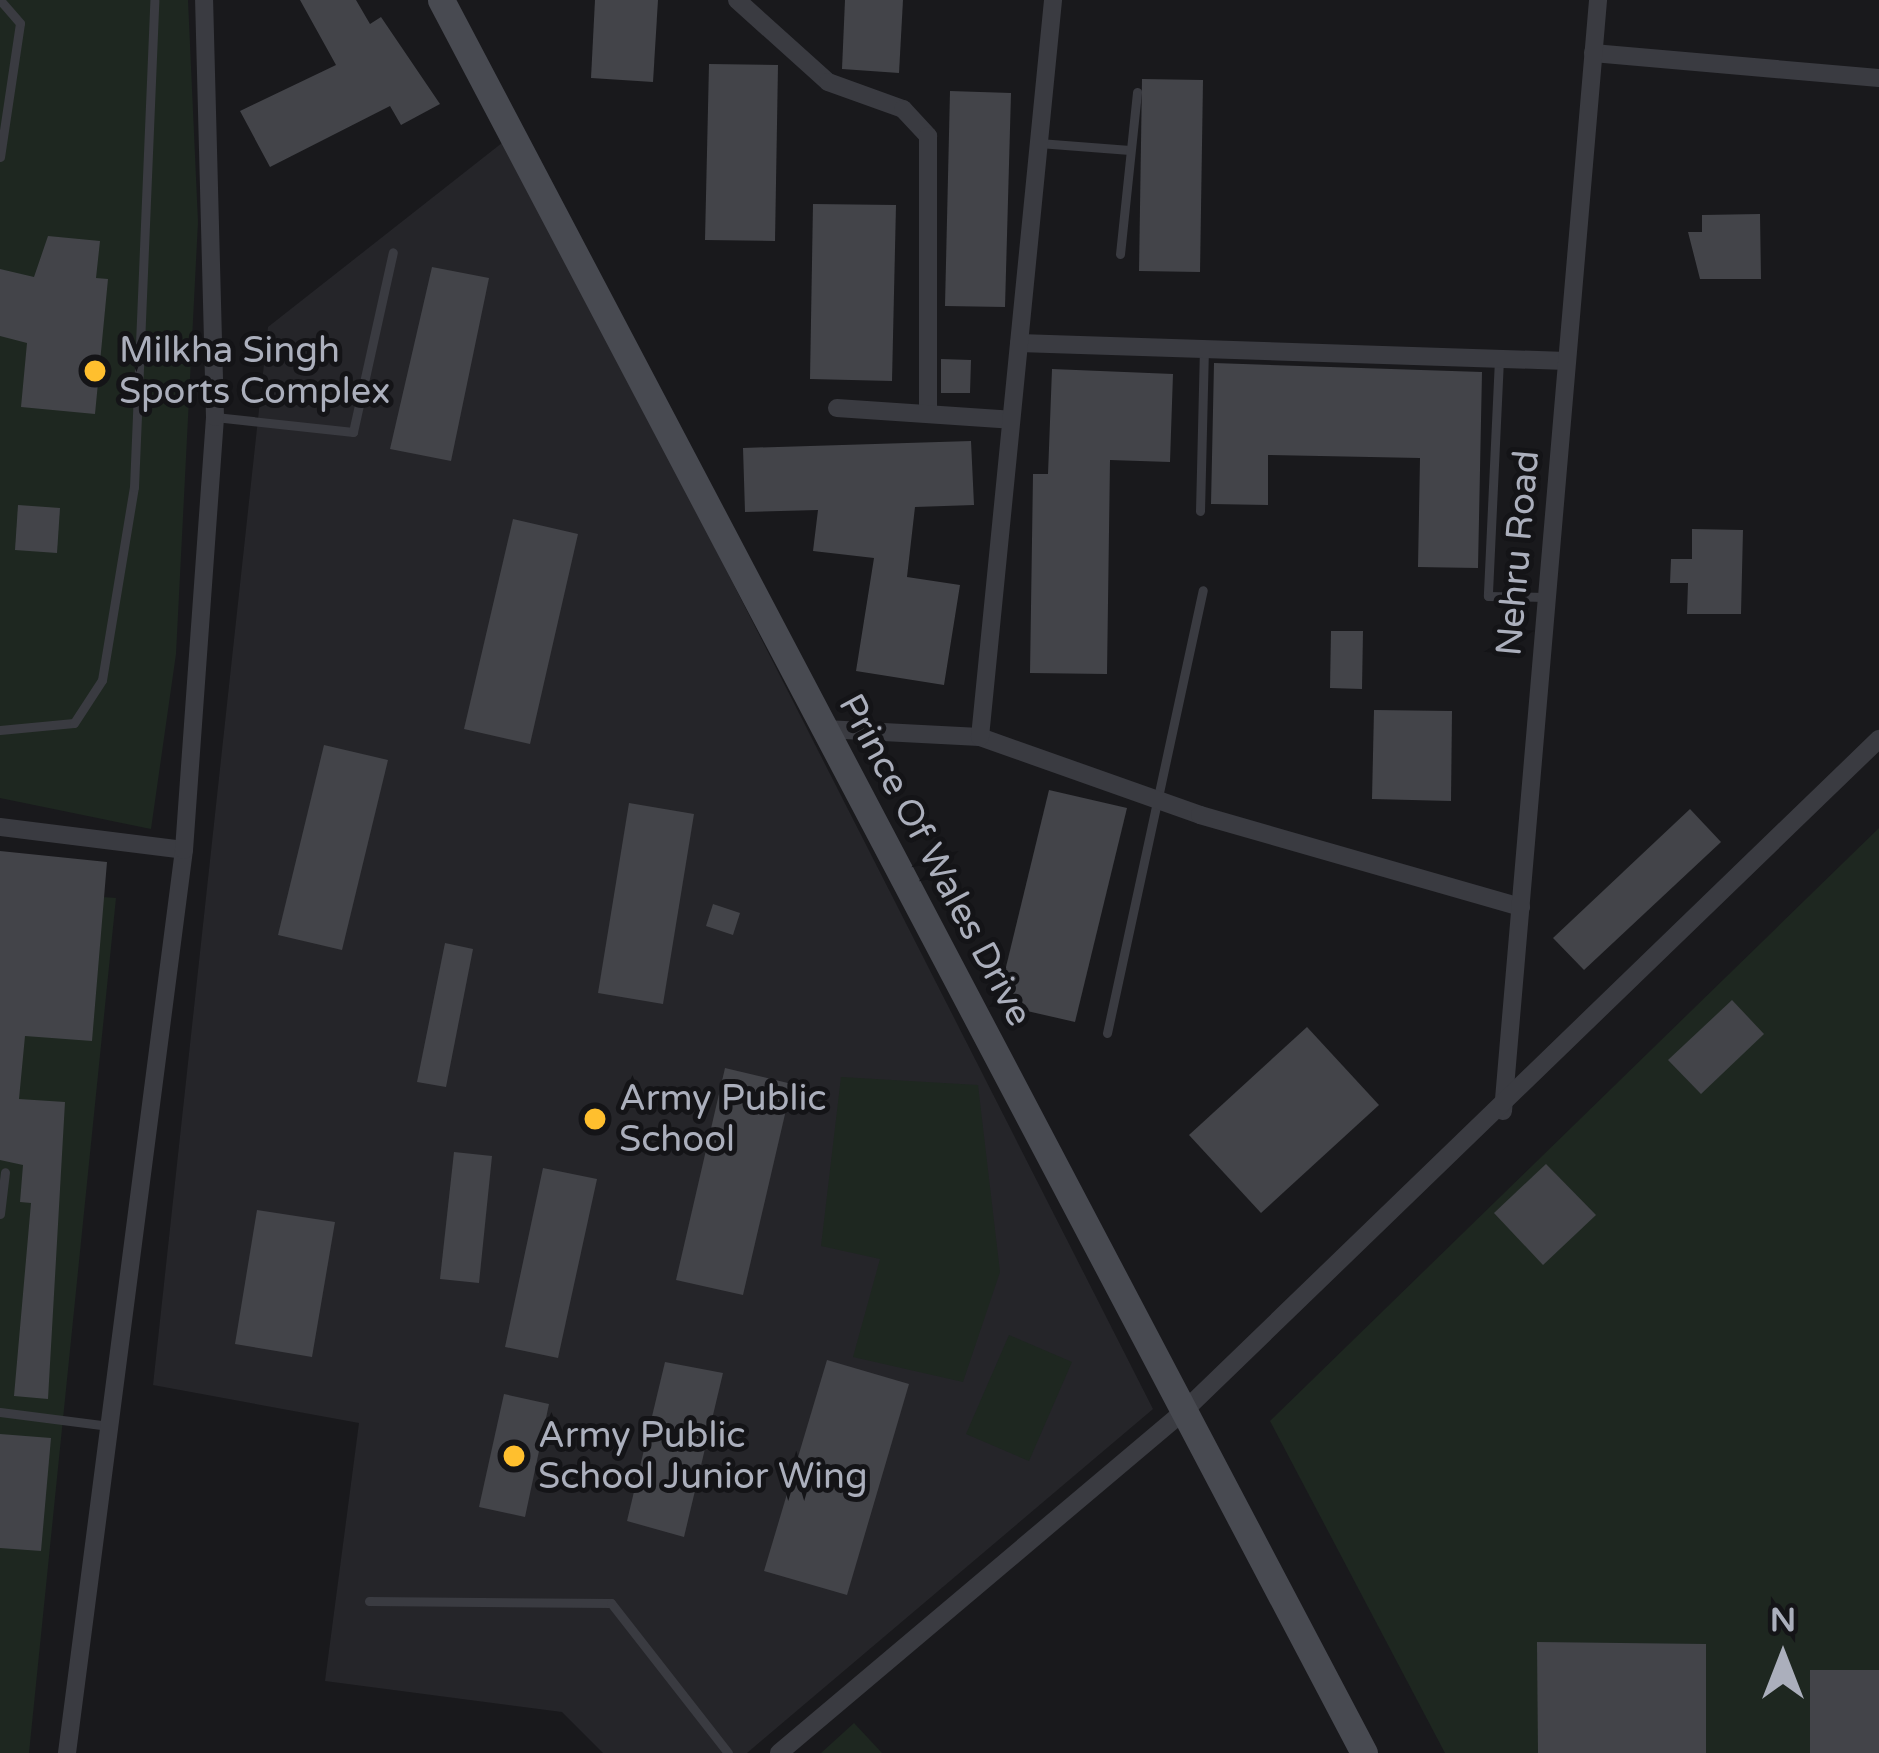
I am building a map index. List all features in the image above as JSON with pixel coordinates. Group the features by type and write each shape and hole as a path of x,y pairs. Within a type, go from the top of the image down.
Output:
{"main road":[{"name":"Prince Of Wales Drive","path":"441,0 1364,1753"}],"street":[{"path":"67,1753 184,850 215,417 204,0"},
{"path":"737,0 828,82 903,109 928,136 928,411"},
{"path":"980,736 1054,0"},
{"name":"Nehru Road","path":"1503,1111 1598,0"},
{"path":"1593,53 1879,78"},
{"path":"1019,343 1567,361"},
{"path":"837,408 1011,420"},
{"path":"825,729 980,736 1520,907"},
{"path":"779,1753 1184,1411 1503,1111 1879,739"},
{"path":"0,827 184,850"}],"lane":[{"path":"0,0 20,23 0,157"},
{"path":"0,730 74,723 102,680 134,487 154,0"},
{"path":"1120,254 1137,92"},
{"path":"1039,142 1130,150"},
{"path":"215,417 353,432 393,252"},
{"path":"1200,511 1204,349"},
{"path":"1499,359 1488,596 1547,597"},
{"path":"1107,1033 1203,590"},
{"path":"0,1214 5,1172"},
{"path":"0,1412 109,1426"},
{"path":"369,1601 611,1603 728,1753"}],"shaded area":[{"name":"Milkha Singh Sports Complex","path":"0,0 188,0 198,222 176,654 151,829 0,798"},
{"name":"Army Public School","path":"507,139 1153,1409 747,1753 603,1753 562,1712 325,1681 359,1423 153,1385 268,327"},
{"path":"1879,828 1879,1753 1445,1753 1270,1421"},
{"path":"0,889 116,898 29,1753 0,1753"},
{"path":"841,1077 978,1085 1000,1272 963,1382 853,1357 880,1259 821,1246"},
{"path":"1009,1335 1072,1362 1029,1461 966,1434"},
{"path":"854,1723 882,1753 821,1753"}],"building":[{"path":"300,0 356,0 370,24 381,17 440,104 401,125 390,106 270,167 240,111 336,65"},
{"path":"595,0 658,0 653,82 591,78"},
{"path":"845,0 903,0 899,73 842,69"},
{"path":"709,64 778,65 775,241 705,240"},
{"path":"1142,79 1203,80 1200,272 1139,271"},
{"path":"950,91 1011,93 1005,307 945,306"},
{"path":"813,204 896,205 892,381 810,379"},
{"path":"1760,214 1761,279 1700,279 1688,232 1702,232 1702,215"},
{"path":"48,236 100,241 96,278 108,279 95,414 21,407 27,343 0,336 0,269 34,277"},
{"path":"432,267 489,278 451,461 390,449"},
{"path":"941,359 971,360 970,393 941,393"},
{"path":"1214,363 1482,372 1478,568 1418,567 1420,458 1268,455 1268,505 1211,504"},
{"path":"1052,369 1173,374 1170,462 1110,460 1107,674 1030,673 1033,474 1048,474"},
{"path":"971,441 974,505 915,507 907,577 960,585 944,685 856,671 874,558 813,551 818,510 745,512 743,448"},
{"path":"18,505 60,508 57,553 15,550"},
{"path":"513,519 578,534 530,744 464,729"},
{"path":"1692,529 1743,530 1741,614 1687,614 1688,583 1670,583 1671,559 1692,559"},
{"path":"1331,631 1363,631 1362,689 1330,688"},
{"path":"1374,710 1452,711 1451,801 1372,799"},
{"path":"324,745 388,760 342,950 278,935"},
{"path":"1049,790 1127,808 1075,1022 997,1004"},
{"path":"629,803 694,814 663,1004 598,993"},
{"path":"1690,809 1721,842 1584,970 1553,938"},
{"path":"0,851 107,862 92,1041 25,1036 19,1099 65,1102 48,1399 14,1396 31,1203 20,1202 23,1165 0,1160"},
{"path":"713,904 740,913 733,935 706,926"},
{"path":"445,943 473,949 446,1087 417,1082"},
{"path":"1732,1000 1764,1034 1701,1094 1668,1060"},
{"path":"1307,1027 1379,1105 1261,1213 1189,1135"},
{"path":"725,1068 792,1084 743,1295 676,1280"},
{"path":"454,1152 492,1156 479,1283 440,1279"},
{"path":"1546,1164 1596,1215 1543,1265 1494,1213"},
{"path":"543,1168 597,1179 558,1358 505,1347"},
{"path":"257,1210 335,1222 312,1357 235,1344"},
{"path":"827,1360 909,1384 847,1595 764,1571"},
{"path":"665,1362 723,1373 684,1537 627,1521"},
{"name":"Army Public School Junior Wing","path":"504,1394 549,1404 525,1517 479,1507"},
{"path":"0,1434 51,1438 41,1551 0,1548"},
{"path":"1537,1642 1706,1644 1706,1753 1538,1753"},
{"path":"1810,1670 1879,1670 1879,1753 1810,1753"}],"place":[{"name":"Milkha Singh Sports Complex","path":"95,371"},
{"name":"Army Public School","path":"595,1119"},
{"name":"Army Public School Junior Wing","path":"514,1456"}]}
